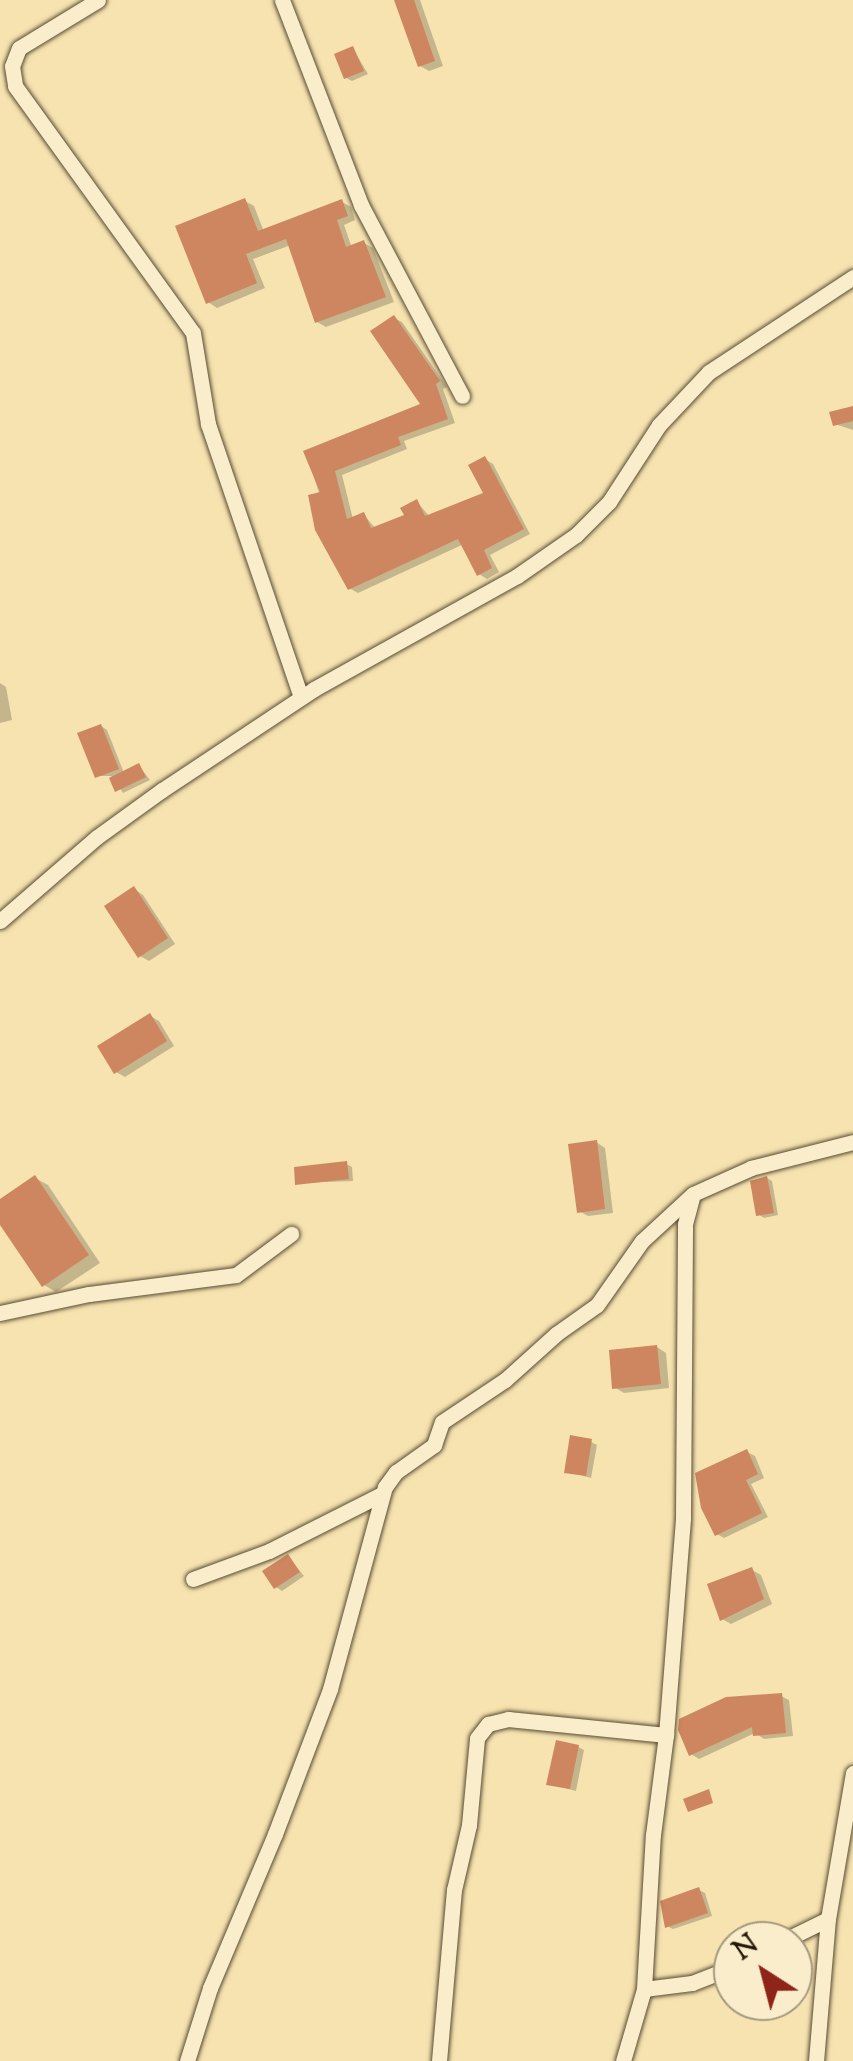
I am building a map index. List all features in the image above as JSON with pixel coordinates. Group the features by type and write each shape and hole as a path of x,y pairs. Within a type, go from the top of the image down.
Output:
{"street":[{"path":"98,0 19,48 12,66 15,86 193,333 208,424 301,697"},
{"path":"282,0 361,205 462,396"},
{"path":"0,922 97,837 301,697 517,576 576,534 609,502 659,425 709,372 853,277"},
{"path":"187,2061 210,1988 330,1689 382,1494 396,1472 434,1445 442,1422 505,1380 597,1304 642,1241 693,1194 751,1168 853,1142"},
{"path":"622,2061 644,1990 653,1836 666,1736 684,1518 685,1224 693,1194"},
{"path":"0,1313 89,1294 236,1275 292,1234"},
{"path":"193,1579 269,1550 382,1494"},
{"path":"440,2061 454,1890 469,1825 477,1738 488,1724 508,1719 666,1736"},
{"path":"816,2061 828,1920 853,1773"},
{"path":"813,1927 828,1920"},
{"path":"644,1990 713,1974"}],"building":[{"path":"394,0 414,0 435,61 418,67"},
{"path":"353,46 364,71 344,79 334,54"},
{"path":"245,198 258,231 342,199 348,216 337,220 346,247 364,240 386,297 315,323 286,239 246,254 257,283 206,304 175,226"},
{"path":"394,315 440,381 436,384 448,419 398,437 401,445 335,471 347,519 364,512 371,528 404,515 400,508 417,499 425,516 483,493 468,465 485,456 524,529 484,550 492,568 477,576 458,539 348,590 315,530 308,495 320,492 303,451 420,404 370,331"},
{"path":"853,406 853,421 833,426 829,412"},
{"path":"101,724 119,769 95,778 77,733"},
{"path":"139,763 146,777 115,792 109,778"},
{"path":"134,886 168,938 138,958 104,906"},
{"path":"150,1013 167,1041 114,1074 97,1046"},
{"path":"597,1140 605,1209 577,1213 568,1144"},
{"path":"347,1161 349,1179 295,1185 294,1167"},
{"path":"35,1175 89,1255 42,1287 0,1225 0,1199"},
{"path":"767,1176 774,1213 756,1216 750,1181"},
{"path":"657,1345 661,1384 612,1389 609,1350"},
{"path":"570,1435 592,1439 586,1476 564,1473"},
{"path":"747,1449 758,1474 746,1480 762,1513 715,1536 701,1508 695,1473"},
{"path":"288,1554 300,1572 274,1589 262,1571"},
{"path":"752,1567 764,1599 720,1621 707,1584"},
{"path":"782,1693 786,1733 753,1736 752,1727 689,1756 678,1730 679,1719 726,1697"},
{"path":"556,1740 579,1745 570,1789 546,1785"},
{"path":"709,1789 713,1803 688,1812 683,1799"},
{"path":"699,1887 708,1913 665,1928 660,1901"}]}
